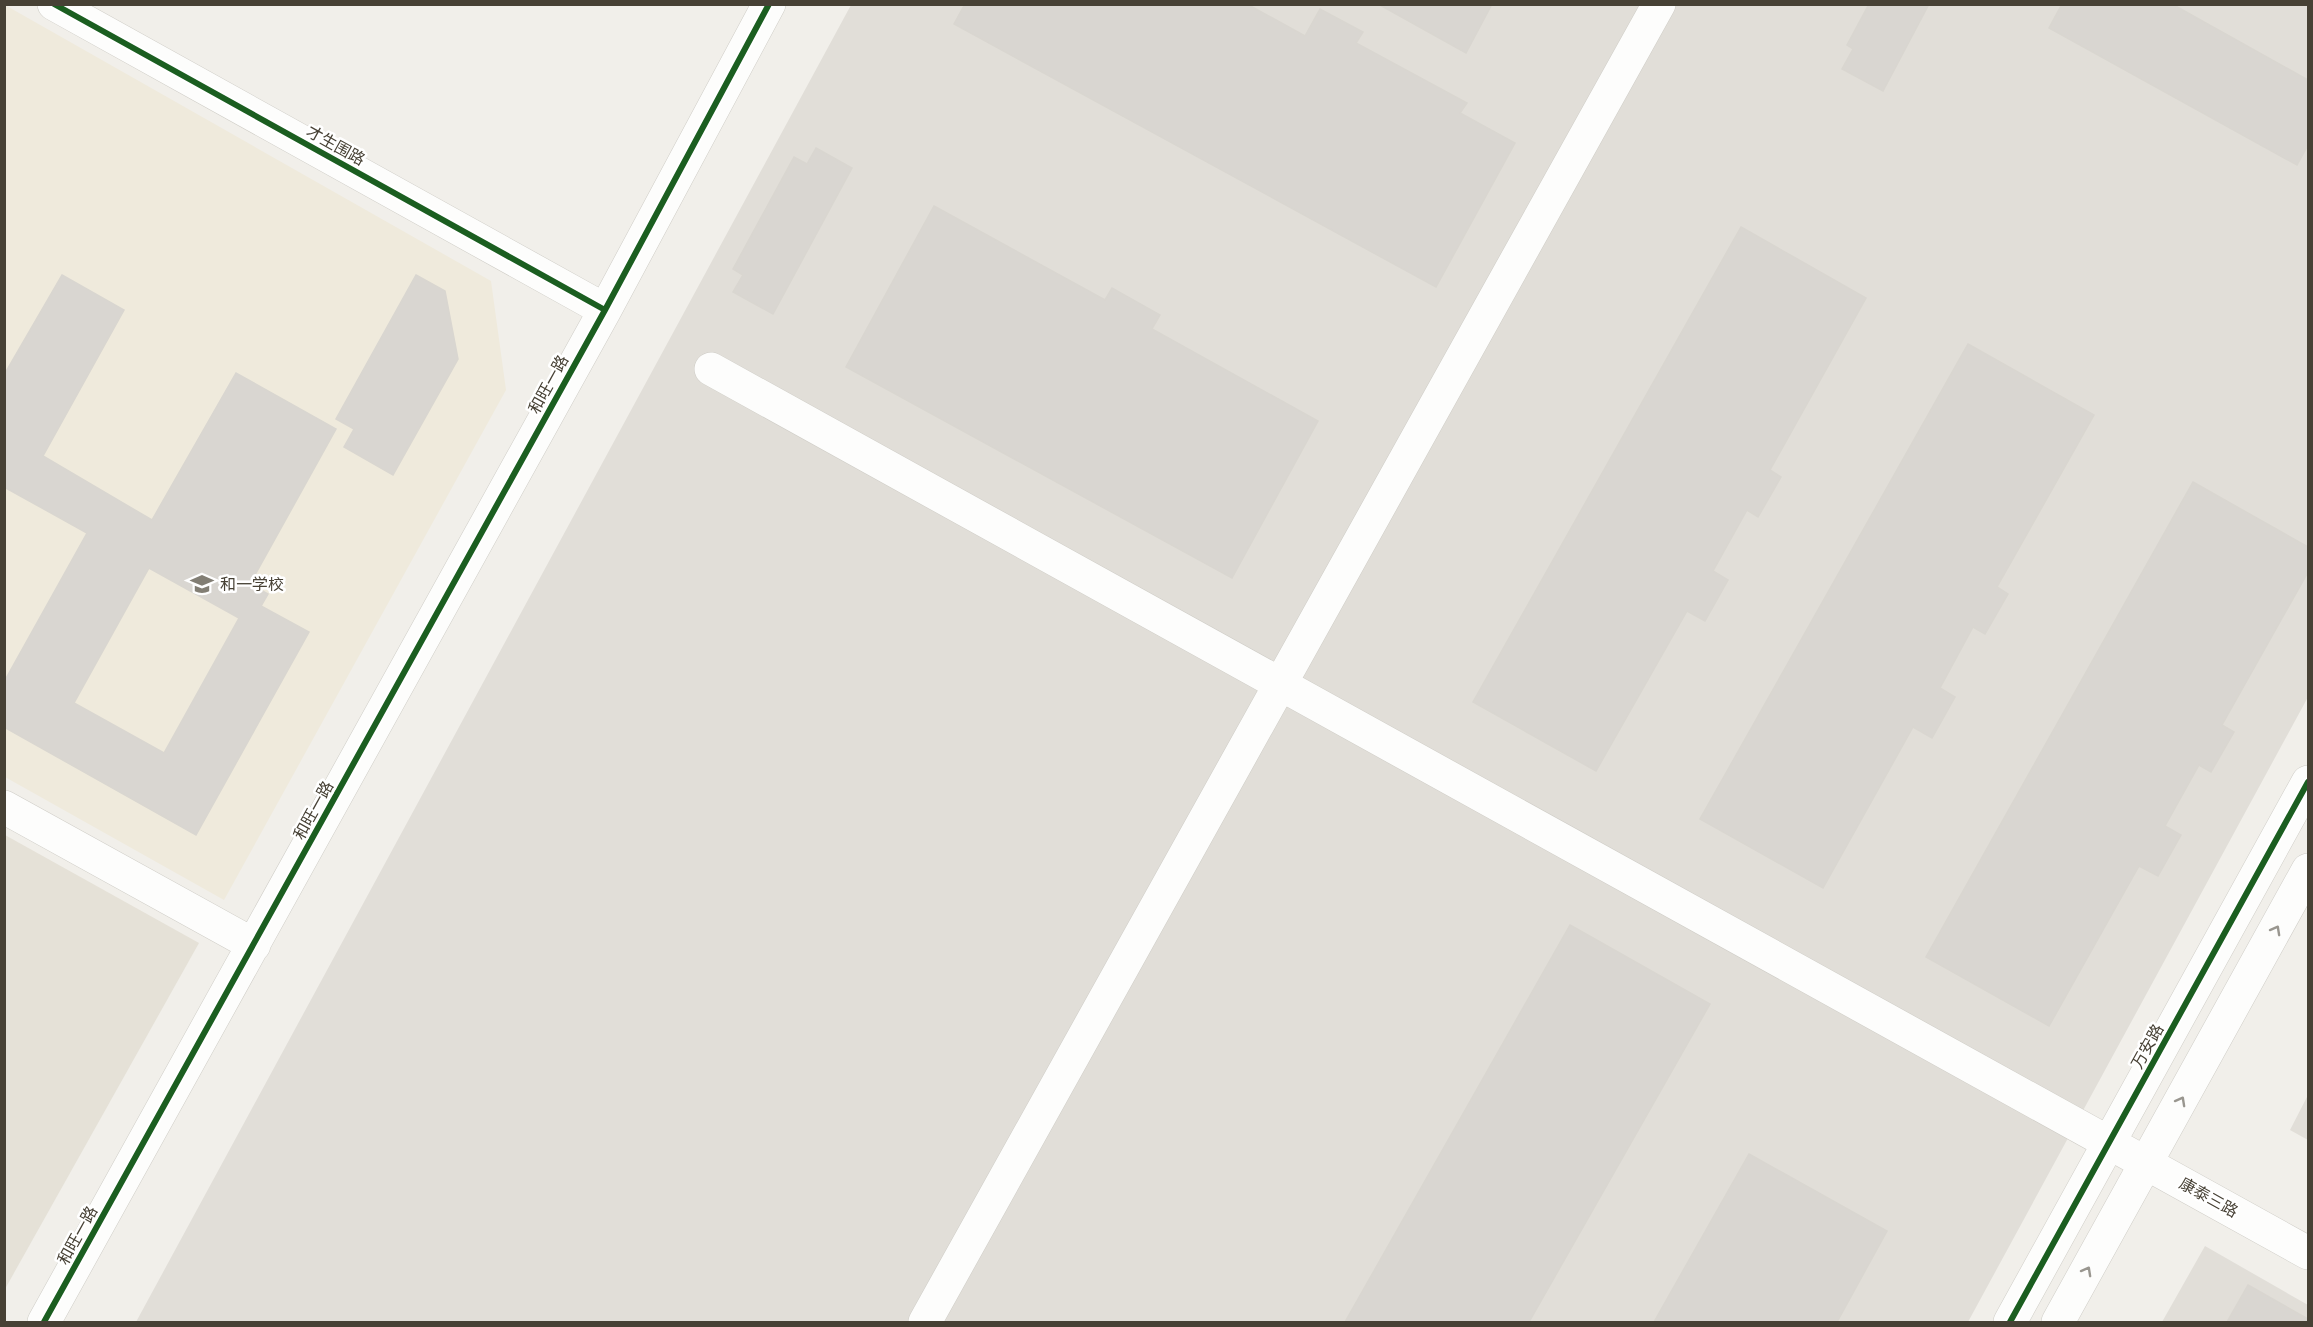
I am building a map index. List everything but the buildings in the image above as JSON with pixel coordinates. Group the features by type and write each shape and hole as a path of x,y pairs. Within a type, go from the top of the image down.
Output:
{"street":[{"name":"才生围路","path":"54,4 605,310"},
{"name":"和旺一路","path":"44,1323 605,310 769,4"},
{"path":"925,1323 1659,4"},
{"name":"康泰三路","path":"711,369 2308,1253"},
{"name":"万安路","path":"2010,1323 2308,782"},
{"path":"4,807 254,945"},
{"path":"2058,1323 2308,870"}],"shaded area":[{"name":"和一学校","path":"5,5 491,281 506,390 224,900 5,777"},
{"path":"851,5 2308,5 2308,697 1968,1322 136,1322"},
{"path":"5,835 199,943 5,1289"},
{"path":"2308,1095 2308,1140 2290,1130"},
{"path":"2205,1246 2308,1305 2308,1322 2162,1322"}],"cycle path":[{"path":"54,4 605,310"},
{"path":"44,1322 605,310 769,4"},
{"path":"2010,1322 2308,782"}],"place":[{"name":"和一学校","path":"202,584"}]}
